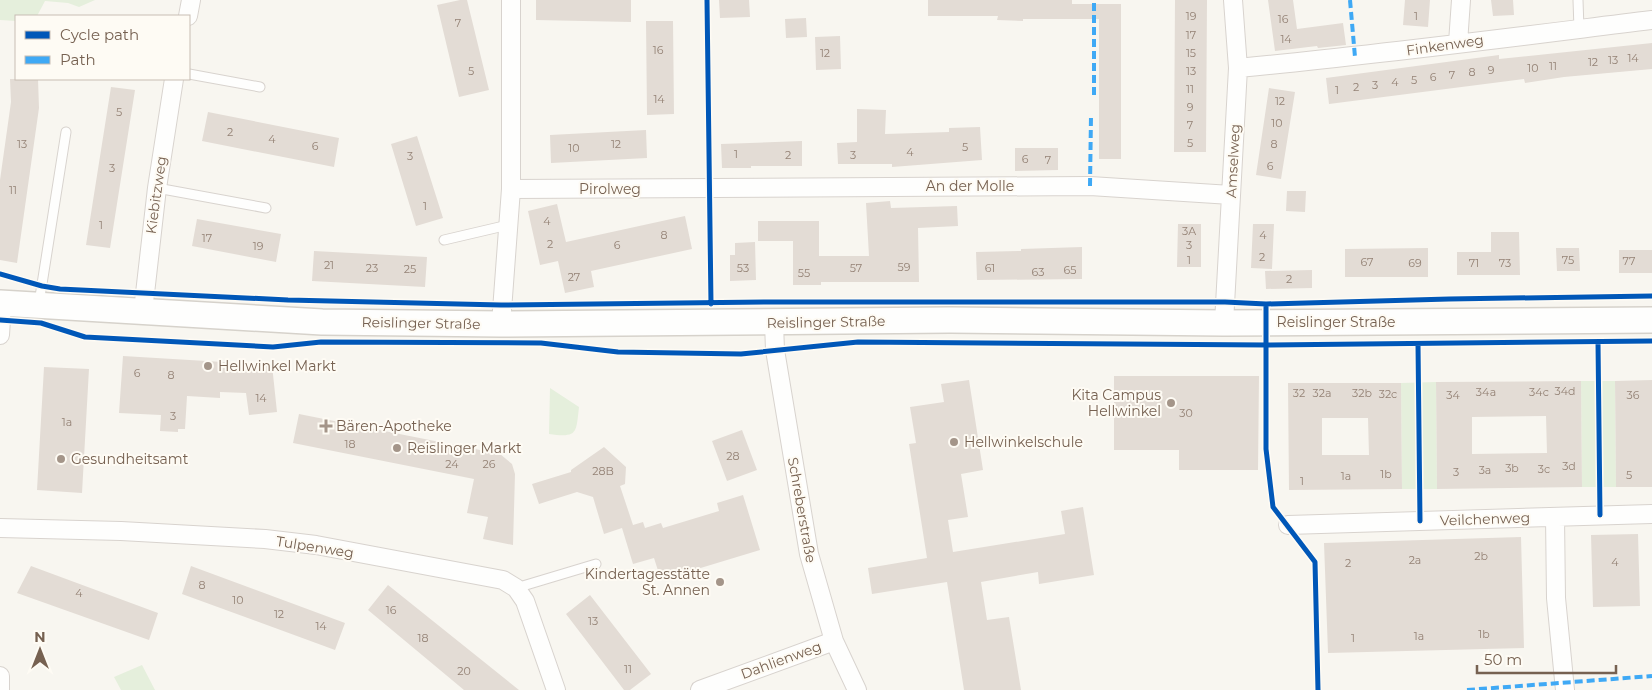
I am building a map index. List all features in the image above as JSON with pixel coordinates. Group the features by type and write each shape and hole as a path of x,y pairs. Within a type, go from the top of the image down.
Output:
{"street":[{"path":"188,15 191,0"},
{"path":"501,324 511,189 511,0"},
{"name":"Amselweg","path":"1224,323 1238,68 1233,0"},
{"path":"1458,43 1461,0"},
{"name":"Finkenweg","path":"1238,68 1355,57 1652,20"},
{"name":"Kiebitzweg","path":"143,311 157,188 174,80"},
{"name":"An der Molle","path":"709,189 1090,186 1231,195"},
{"name":"Pirolweg","path":"511,189 709,189"},
{"path":"0,335 1,303"},
{"name":"Reislinger Straße","path":"1,303 322,322 501,324 959,320 1224,323 1652,320"},
{"name":"Schreberstraße","path":"774,322 775,350 809,554 834,641 857,690"},
{"name":"Veilchenweg","path":"1288,525 1652,514"},
{"path":"1555,517 1556,598 1565,690"},
{"name":"Tulpenweg","path":"0,528 265,539 316,545 503,580 516,588"},
{"path":"516,588 525,601 556,690"},
{"name":"Dahlienweg","path":"700,690 834,641"},
{"path":"0,676 0,690"}],"lane":[{"path":"1578,0 1578,29"},
{"path":"190,74 260,87"},
{"path":"39,305 66,132"},
{"path":"157,188 266,208"},
{"path":"444,240 508,225"},
{"path":"516,588 596,564"}],"green space":[{"path":"0,0 95,0 79,7 68,3 45,1 38,15 15,15 15,21 0,20"},
{"path":"1581,381 1615,381 1616,487 1582,487"},
{"path":"1436,382 1437,489 1402,489 1401,383"},
{"path":"550,388 579,407 576,428 570,434 549,434"},
{"path":"142,665 155,690 121,690 114,677"}],"building":[{"path":"467,0 489,90 459,97 437,5"},
{"path":"536,0 631,0 631,22 536,20"},
{"path":"719,0 749,0 750,17 720,18"},
{"path":"928,0 1072,0 1072,4 1121,4 1121,159 1099,159 1099,19 1023,19 1023,21 997,20 998,16 928,16"},
{"path":"1175,0 1207,0 1206,152 1174,152"},
{"path":"1268,0 1293,0 1297,29 1343,23 1346,45 1275,51"},
{"path":"1405,0 1430,0 1428,27 1403,25"},
{"path":"1491,0 1513,0 1514,15 1493,16"},
{"path":"806,18 807,37 786,38 785,19"},
{"path":"646,21 673,21 674,114 647,115"},
{"path":"840,36 841,69 816,70 815,37"},
{"path":"1652,43 1652,69 1564,77 1525,83 1524,79 1329,104 1326,78 1499,55 1499,59"},
{"path":"10,79 38,80 39,108 17,263 0,260 0,180 11,102"},
{"path":"111,87 135,90 110,248 86,245"},
{"path":"1269,88 1295,92 1281,179 1256,175"},
{"path":"857,109 886,110 885,134 949,132 949,128 980,127 982,160 892,167 892,164 838,164 837,143 857,142"},
{"path":"208,112 339,138 334,167 202,141"},
{"path":"646,130 647,158 551,163 550,135"},
{"path":"417,136 443,218 416,226 391,144"},
{"path":"802,141 802,166 722,168 721,144"},
{"path":"1015,148 1058,148 1058,170 1015,171"},
{"path":"1287,191 1306,191 1305,212 1286,211"},
{"path":"890,201 891,208 957,206 958,226 918,228 919,282 821,282 821,285 793,285 793,241 758,241 758,221 819,221 819,256 869,256 866,203"},
{"path":"557,204 566,242 685,216 692,249 591,271 594,287 565,293 558,261 540,265 528,211"},
{"path":"197,219 281,234 276,262 192,246"},
{"path":"1178,224 1201,224 1201,267 1177,267"},
{"path":"1253,224 1274,224 1272,269 1251,268"},
{"path":"1491,232 1519,232 1520,275 1457,275 1457,252 1491,252"},
{"path":"755,242 756,280 730,281 730,255 735,255 735,243"},
{"path":"1082,247 1082,279 977,280 976,252"},
{"path":"1428,248 1428,277 1345,277 1345,249"},
{"path":"1556,248 1579,248 1580,271 1557,271"},
{"path":"1619,250 1652,250 1652,273 1619,273"},
{"path":"314,251 427,257 425,287 312,281"},
{"path":"1312,270 1312,288 1266,289 1265,271"},
{"path":"123,356 272,365 277,412 249,415 246,393 220,392 220,398 187,396 185,429 178,429 178,432 160,431 161,415 119,413"},
{"name":"Gesundheitsamt","path":"44,367 89,369 82,493 37,490"},
{"path":"1114,376 1259,376 1258,470 1179,470 1179,450 1114,450"},
{"path":"969,380 983,470 961,474 968,517 948,520 953,552 1065,534 1061,511 1083,507 1094,575 1039,584 1038,572 981,582 987,620 1009,617 1021,690 964,690 947,582 872,594 868,568 927,558 909,444 916,443 910,407 944,402 941,384"},
{"path":"1652,380 1652,487 1616,487 1615,381"},
{"path":"1581,381 1582,487 1437,489 1436,382","holes":["1546,416 1547,453 1472,454 1472,417"]},
{"path":"1288,383 1401,383 1402,489 1289,490","holes":["1322,418 1368,418 1369,455 1322,455"]},
{"name":"Reislinger Markt","path":"299,414 500,454 512,464 515,474 513,545 483,539 488,517 467,513 474,479 293,443"},
{"path":"742,430 757,470 727,481 712,441"},
{"path":"604,447 626,467 625,484 620,486 633,525 643,522 645,528 661,523 663,528 719,511 717,503 743,495 760,550 661,580 654,558 633,564 622,528 604,534 593,497 577,492 539,504 532,484 571,472 571,470"},
{"path":"1638,534 1640,606 1593,607 1591,535"},
{"path":"1521,537 1524,648 1328,653 1324,543"},
{"path":"31,566 158,613 149,640 17,593"},
{"path":"191,566 345,623 335,650 182,594"},
{"path":"388,585 519,690 464,690 368,610"},
{"path":"590,595 651,674 630,690 624,690 566,614"}],"marked path":[{"path":"1094,0 1094,95"},
{"path":"1350,0 1355,57"},
{"path":"1090,186 1091,116"},
{"path":"1467,690 1652,676"}],"cycle path":[{"path":"707,0 711,304"},
{"path":"0,274 60,289 288,300 501,305 773,302 1225,302 1266,304 1652,296"},
{"path":"1266,304 1266,449 1273,507 1315,562 1318,690"},
{"path":"0,320 41,323 85,337 273,347 321,342 541,343 618,352 741,354 858,342 1267,345 1652,341"},
{"path":"1598,342 1600,515"},
{"path":"1418,344 1420,521"}],"place":[{"name":"Hellwinkel Markt","path":"208,366"},
{"name":"Kita Campus Hellwinkel","path":"1171,403"},
{"name":"Bären-Apotheke","path":"326,426"},
{"name":"Hellwinkelschule","path":"954,442"},
{"name":"Reislinger Markt","path":"397,448"},
{"name":"Gesundheitsamt","path":"61,459"},
{"name":"Kindertagesstätte St. Annen","path":"720,582"}]}
